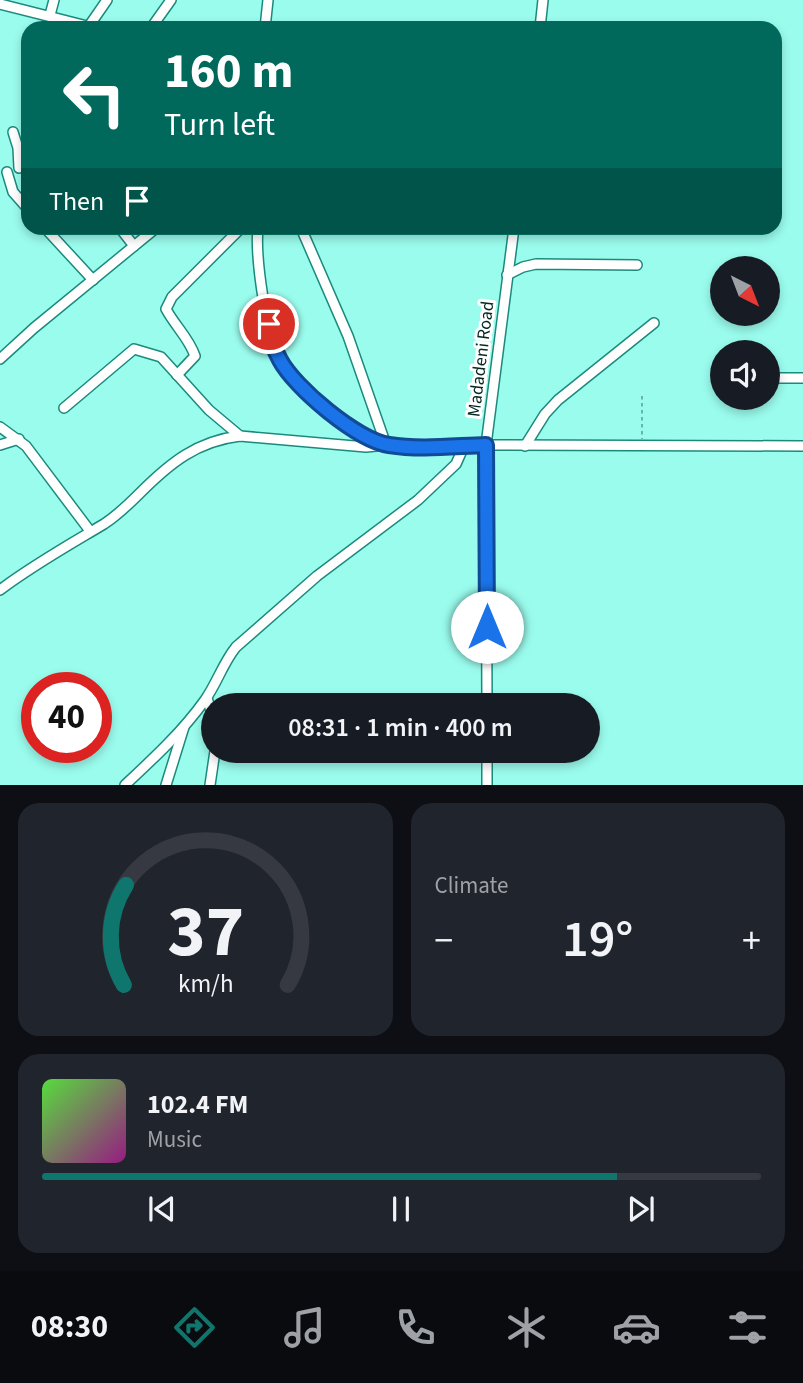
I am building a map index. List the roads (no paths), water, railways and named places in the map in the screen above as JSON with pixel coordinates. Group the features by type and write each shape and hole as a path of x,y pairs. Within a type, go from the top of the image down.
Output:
{"street":[{"path":"50,15 54,0"},
{"path":"95,21 107,0"},
{"path":"156,21 172,0"},
{"path":"266,21 268,0"},
{"path":"541,21 543,0"},
{"path":"0,4 71,21"},
{"path":"13,132 21,157"},
{"path":"21,167 4,173 9,185 21,200"},
{"path":"52,235 93,279"},
{"path":"125,235 134,246"},
{"path":"0,359 147,235"},
{"path":"177,375 195,356 190,343 166,309 172,297 234,235"},
{"path":"258,235 260,280 272,344 281,361 305,390 346,424 363,436 386,445"},
{"path":"304,235 348,336 386,445"},
{"name":"Madadeni Road","path":"487,693 486,445 513,235"},
{"path":"508,275 536,264 637,265"},
{"path":"525,446 545,414 558,400 654,323"},
{"path":"64,408 134,349 161,357 209,410 240,436"},
{"path":"780,378 803,378"},
{"path":"0,427 19,439 32,453 90,531"},
{"path":"0,590 103,525 127,507 186,453 204,444 240,436 341,446 803,446"},
{"path":"0,445 19,439"},
{"path":"210,693 228,657 243,640 317,576 418,500 456,464 464,446"},
{"path":"125,785 156,757 201,705"},
{"path":"166,785 184,726"},
{"path":"209,785 213,763"},
{"path":"487,763 487,785"}]}
